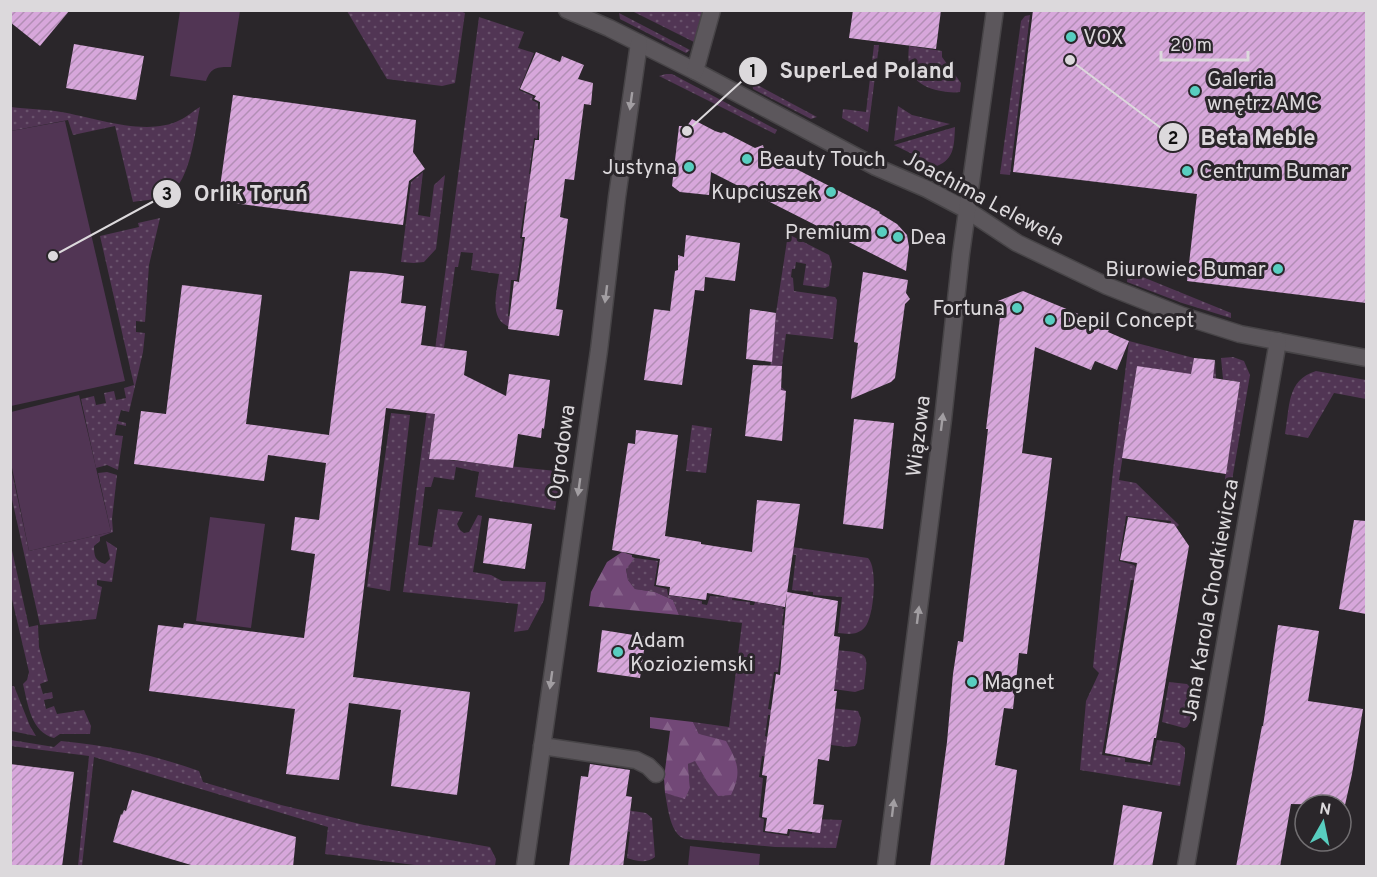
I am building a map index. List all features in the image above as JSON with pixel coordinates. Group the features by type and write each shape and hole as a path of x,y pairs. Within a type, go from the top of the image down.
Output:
{"street":[{"name":"Joachima Lelewela","path":"567,10 695,71 876,167 927,189 968,210 1017,243 1107,286 1201,322 1240,334 1366,358"},
{"path":"695,71 712,10"},
{"name":"Wiązowa","path":"886,867 995,10"},
{"name":"Ogrodowa","path":"525,867 599,350 617,197 639,43"},
{"name":"Jana Karola Chodkiewicza","path":"1186,867 1278,341"},
{"path":"542,747 636,760 648,766 656,774"}],"shaded area":[{"path":"458,10 465,13 455,83 442,86 387,79 347,11"},
{"path":"180,11 240,11 231,67 215,69 206,81 170,76"},
{"path":"632,11 705,11 696,43"},
{"path":"619,13 690,50 686,53 620,19"},
{"path":"1030,15 1010,175 1000,174 1021,21 1025,16"},
{"path":"479,17 524,32 518,48 534,53 519,90 533,96 532,100 538,103 538,109 542,110 537,139 534,138 529,174 533,175 529,201 525,202 517,280 511,280 508,316 511,317 510,327 503,323 496,312 499,274 471,270 473,253 461,252 458,267 455,267 429,458 556,471 560,477 555,510 475,497 479,472 456,467 454,480 434,477 431,487 425,487 418,545 432,547 438,509 463,512 457,524 464,533 469,532 478,515 482,516 473,572 491,575 502,581 546,582 544,600 528,630 514,632 518,604 403,592"},
{"path":"874,45 879,45 868,132 842,118 843,109 866,112"},
{"path":"909,46 942,51 942,57 961,83 960,92 932,89 918,81 909,63"},
{"path":"672,74 777,130 775,134 659,76"},
{"path":"752,82 817,117 811,119 753,89"},
{"path":"898,106 912,115 950,124 894,141"},
{"path":"11,107 55,111 121,125 152,127 180,120 200,107 191,154 176,187 161,198 133,202 115,126 73,135 68,120 11,131"},
{"path":"65,121 125,381 11,406 11,131"},
{"path":"955,127 954,145 950,155 937,166 894,145"},
{"path":"423,172 418,215 430,217 434,185 445,175 436,249 424,262 401,262 411,182"},
{"path":"160,218 149,265 145,322 136,321 136,332 145,333 143,352 129,412 121,410 118,421 126,423 126,426 117,424 115,435 123,436 118,470 107,465 96,468 81,399 94,396 96,405 106,403 104,393 114,391 116,400 126,398 124,388 134,385 100,236 139,227 138,223"},
{"path":"788,234 829,255 832,264 829,286 825,288 803,285 806,264 796,262 791,277 794,291 835,297 837,300 833,339 786,334 782,366 772,366 772,386 781,387 786,391 768,389"},
{"path":"1128,271 1231,313 1231,318 1182,303 1127,282"},
{"path":"1129,341 1194,358 1192,372 1213,375 1215,360 1216,379 1137,366 1119,480 1136,483 1179,525 1172,531 1170,530 1171,521 1126,516 1119,561 1134,565 1139,572 1137,581 1131,580 1102,755 1125,758 1125,762 1152,765 1157,740 1179,743 1185,748 1180,786 1080,770 1086,701 1099,673 1093,667"},
{"path":"1233,357 1244,361 1250,375 1230,492 1224,485 1240,382 1223,379 1221,358"},
{"path":"1316,371 1366,380 1366,399 1334,393 1308,438 1285,434 1294,388 1306,375"},
{"path":"79,395 111,532 29,551 11,463 11,412"},
{"path":"391,413 410,415 390,591 367,587"},
{"path":"692,425 712,428 706,473 686,471"},
{"path":"10,463 29,551 111,532 98,473 107,472 117,475 112,519 113,532 100,537 100,541 94,546 96,558 105,564 110,559 106,541 117,548 112,582 97,580 97,585 102,587 96,619 40,625 11,495"},
{"path":"210,517 265,524 251,628 196,621"},
{"path":"771,544 868,558 873,571 874,592 871,613 865,627 856,633 838,633 842,597 813,595 813,592 792,590 796,555 771,552"},
{"path":"11,546 29,627 38,625 39,647 48,681 40,684 43,694 52,692 53,698 44,700 46,709 54,706 57,714 84,710 91,726 90,734 60,734 54,738 40,730 32,717 23,684 29,672 11,595"},
{"path":"635,558 658,561 654,586 667,589 668,595 702,601 702,604 707,605 710,596 724,597 725,592 733,593 732,600 750,602 750,605 754,605 757,596 766,597 765,604 783,607 782,625 784,625 778,672 774,672 768,709 773,710 772,715 768,715 765,736 770,738 768,757 762,756 759,777 763,778 759,817 764,819 763,832 789,836 790,831 812,834 813,819 842,820 836,848 775,847 685,839 676,832 665,793 685,798 690,788 688,764 695,760 706,780 699,734 693,722 729,727 742,623 679,615 673,600 655,592 635,589 628,580 626,568"},
{"path":"834,650 855,652 865,657 864,689 855,692 826,688"},
{"path":"1169,682 1187,684 1193,694 1194,711 1187,727 1162,722"},
{"path":"11,686 14,686 36,736 11,731"},
{"path":"822,707 858,711 861,719 855,746 815,743"},
{"path":"11,740 54,747 61,741 80,743 148,755 199,771 203,782 281,805 364,825 490,847 496,859 495,866 423,866 325,854 328,827 94,757 82,866 78,866 89,756 11,746"},
{"path":"626,810 646,813 652,818 655,857 648,861 627,858 630,832 623,830"},
{"path":"690,846 760,854 759,866 688,866"}],"green space":[{"path":"622,552 635,558 626,569 628,580 635,589 655,592 673,600 679,615 589,606 591,592 607,562"},
{"path":"650,717 693,722 699,734 726,741 737,768 737,780 731,795 718,796 695,761 688,764 690,788 685,799 665,793 664,778 670,731 650,728"}],"building":[{"path":"10,10 70,10 40,46 10,22"},
{"path":"853,10 941,10 936,49 849,38"},
{"name":"Centrum Bumar","path":"1033,10 1366,10 1366,303 1187,281 1197,194 1013,172"},
{"path":"74,44 144,56 136,100 66,88"},
{"path":"536,52 560,62 562,56 584,65 578,79 593,83 591,105 584,104 574,180 565,179 560,217 568,219 556,309 563,310 559,336 508,329 514,281 519,282 525,237 522,237 535,140 539,140 540,102 534,99 536,96 520,89"},
{"path":"233,95 416,120 413,152 425,169 409,181 403,225 218,201"},
{"path":"692,119 755,148 763,145 765,153 880,212 897,224 907,235 909,247 906,271 711,172 709,195 680,192 672,186 679,126 687,126"},
{"path":"686,235 740,243 735,281 705,277 704,291 695,290 682,385 644,380 654,309 670,311 675,271 678,270 678,255 684,257"},
{"path":"350,271 404,276 401,303 426,306 421,345 467,351 464,375 506,396 509,374 550,380 541,438 518,434 513,468 429,459 435,414 386,408 353,677 470,692 457,795 391,786 401,710 349,703 339,780 286,774 295,709 149,691 158,625 183,628 184,623 304,638 315,554 291,550 295,517 319,520 326,463 268,455 264,481 134,464 141,411 166,414 182,285 262,295 246,424 329,435"},
{"path":"863,272 908,280 906,293 910,299 905,304 895,378 891,382 851,399 858,343 854,342"},
{"path":"1023,291 1110,327 1108,332 1129,341 1117,370 1095,361 1091,370 1035,347 1022,453 1052,458 1027,654 1019,653 1013,709 1004,708 995,765 1017,770 1004,867 930,867 947,742 953,674 958,641 963,642 1001,309 998,301"},
{"path":"750,309 776,313 772,362 746,359"},
{"path":"1194,358 1215,360 1213,378 1240,382 1226,474 1122,458 1137,366 1191,374"},
{"path":"753,365 782,366 781,390 786,391 782,441 745,436"},
{"path":"854,419 894,423 883,529 843,524"},
{"path":"636,430 678,435 665,536 752,552 757,500 800,504 785,607 707,593 706,600 669,595 670,587 656,585 660,559 612,550 628,443 635,444"},
{"path":"1128,517 1174,524 1189,546 1150,762 1105,753 1137,563 1120,560"},
{"path":"489,518 532,524 525,569 483,563"},
{"path":"1354,520 1366,521 1366,614 1339,609"},
{"path":"787,592 838,601 834,636 840,637 834,691 837,691 829,761 818,759 813,804 824,805 820,833 788,829 787,834 765,831 767,818 762,817 767,776 762,775 776,674 780,675"},
{"path":"1278,625 1319,631 1308,701 1363,709 1348,793 1293,793 1293,804 1291,804 1280,867 1236,867 1262,726"},
{"path":"602,630 646,637 640,678 597,672"},
{"path":"10,764 74,772 62,867 10,867"},
{"path":"590,764 630,770 626,796 632,797 623,867 569,867 581,776 588,777"},
{"path":"132,790 296,837 293,867 198,867 113,842 121,814 124,810 126,811"},
{"path":"1123,805 1162,812 1152,867 1113,867"}],"place":[{"name":"VOX","path":"1071,37"},
{"name":"Beta Meble","path":"1070,60"},
{"name":"Galeria wnętrz AMC","path":"1195,91"},
{"name":"SuperLed Poland","path":"687,131"},
{"name":"Beauty Touch","path":"747,159"},
{"name":"Justyna","path":"689,167"},
{"name":"Centrum Bumar","path":"1187,171"},
{"name":"Kupciuszek","path":"831,192"},
{"name":"Premium","path":"882,232"},
{"name":"Dea","path":"898,237"},
{"name":"Orlik Toruń","path":"53,256"},
{"name":"Biurowiec Bumar","path":"1278,269"},
{"name":"Fortuna","path":"1017,308"},
{"name":"Depil Concept","path":"1050,320"},
{"name":"Adam Kozioziemski","path":"618,652"},
{"name":"Magnet","path":"972,682"}]}
